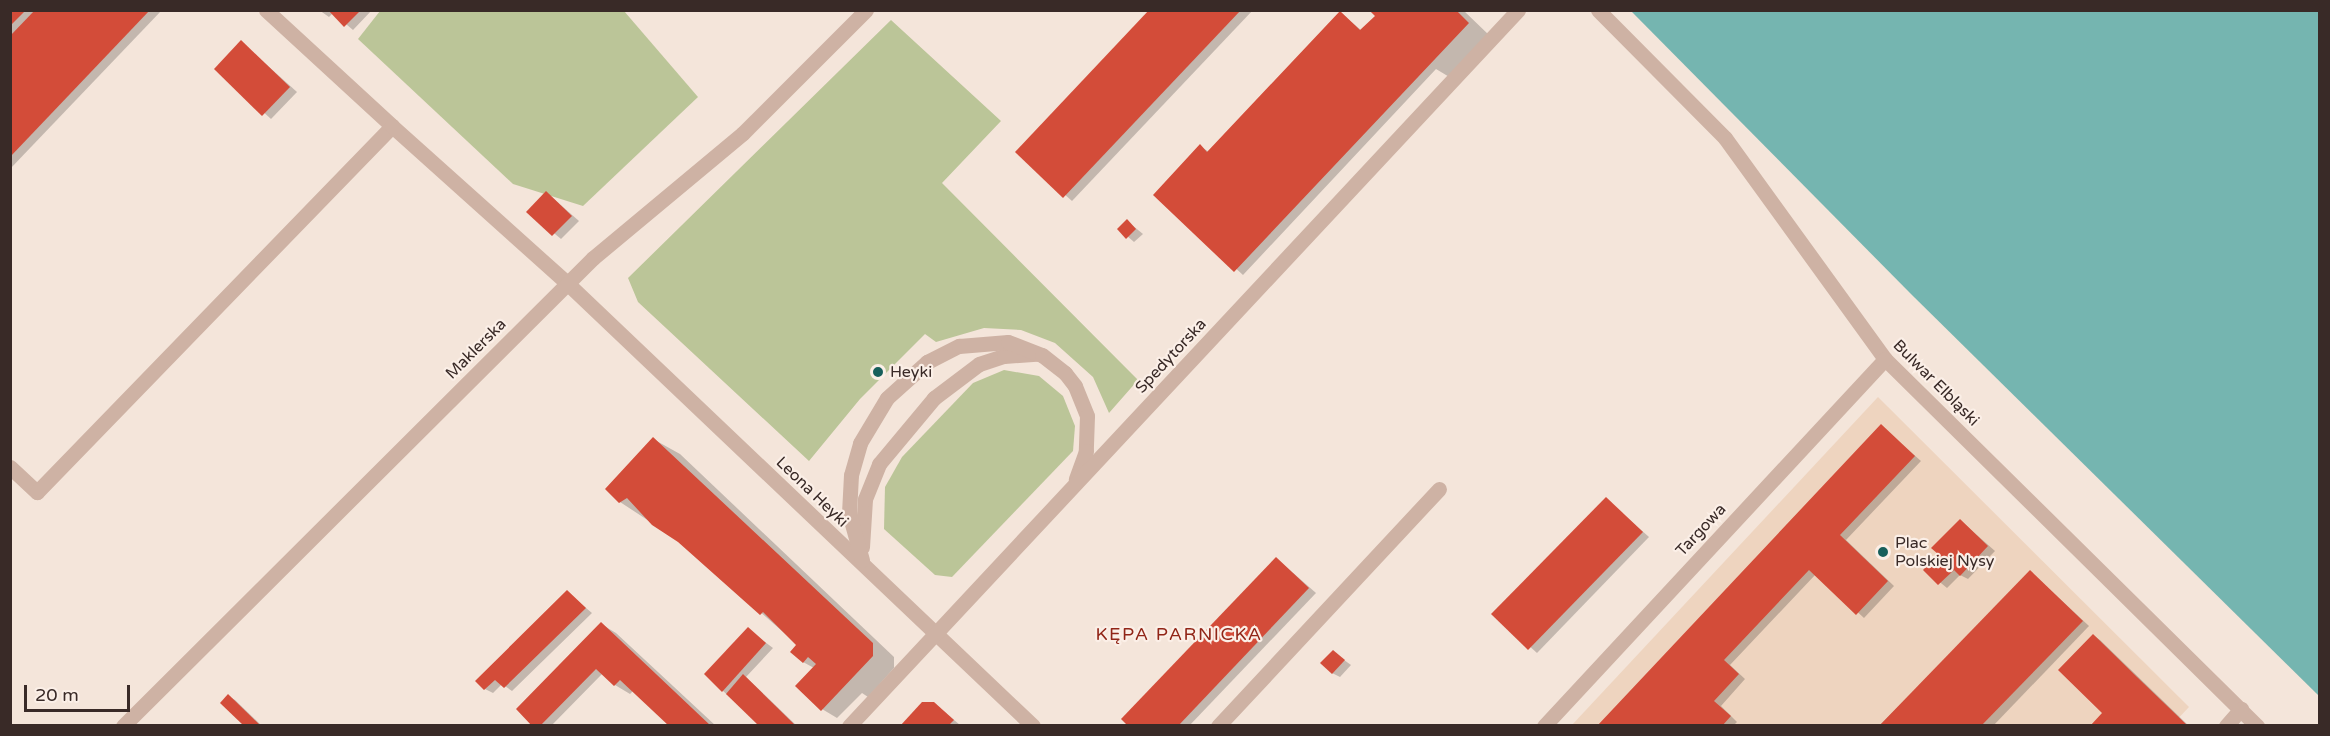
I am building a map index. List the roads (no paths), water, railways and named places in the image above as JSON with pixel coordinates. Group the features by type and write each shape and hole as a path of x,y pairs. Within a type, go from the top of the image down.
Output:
{"street":[{"name":"Leona Heyki","path":"266,10 567,283 1033,726"},
{"name":"Maklerska","path":"123,726 567,283 618,235 743,133 866,10"},
{"name":"Spedytorska","path":"849,726 1518,10"},
{"name":"Bulwar Elbląski","path":"1598,10 1725,138 1885,359 2257,726"},
{"path":"10,467 37,492 392,126"},
{"path":"866,568 857,551 849,513 851,475 860,443 887,398 927,362 959,346 1008,342 1042,355 1075,386 1087,416 1081,468 1064,497"},
{"path":"866,568 862,533 865,499 889,449 934,398 966,371 1004,356 1042,355"},
{"name":"Targowa","path":"1544,726 1885,359"},
{"path":"1218,726 1439,489"},
{"path":"2226,726 2241,710"}],"water":[{"path":"1631,11 2319,11 2319,696 1912,295"}],"place":[{"name":"Heyki","path":"878,372"},
{"name":"Plac Polskiej Nysy","path":"1883,552"}],"district":[{"name":"KĘPA PARNICKA","path":"1179,634"}]}
